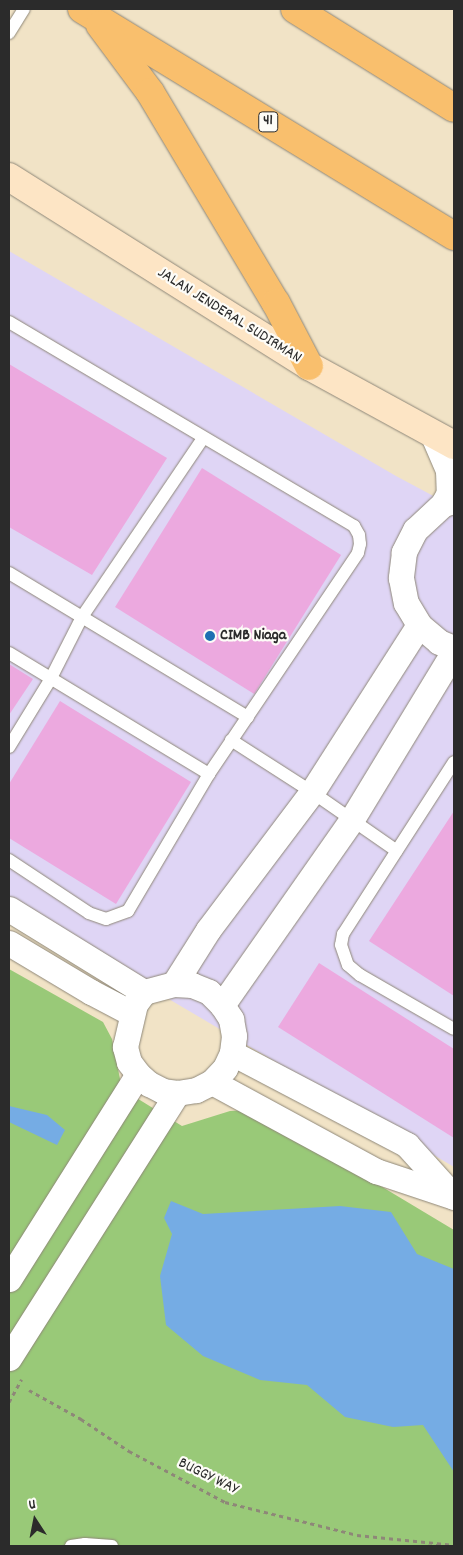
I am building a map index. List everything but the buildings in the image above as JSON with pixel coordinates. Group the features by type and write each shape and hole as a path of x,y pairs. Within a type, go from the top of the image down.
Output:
{"highway":[{"path":"295,9 454,108"},
{"path":"87,12 150,92 276,303 310,366"},
{"name":"41","path":"87,12 454,236"}],"street":[{"name":"JALAN JENDERAL SUDIRMAN","path":"9,177 310,366 443,439"},
{"path":"222,1005 352,819 454,650 439,642 419,625 406,602 400,578 404,552 415,530 449,502 448,470 443,439"},
{"path":"174,984 208,930 312,792 419,625"},
{"path":"9,909 144,992"},
{"path":"9,943 131,1013"},
{"path":"174,984 192,985 209,992 222,1005 231,1019 234,1036 232,1053 225,1068 212,1082 196,1090 177,1093 156,1088 138,1074 130,1062 125,1047 131,1013 144,992 174,984"},
{"path":"232,1053 408,1145 454,1197"},
{"path":"9,1278 138,1074"},
{"path":"212,1082 376,1171 454,1197"},
{"path":"9,1358 177,1093"}],"lane":[{"path":"9,33 24,9"},
{"path":"9,322 354,526 359,535 358,552 209,774 128,911 117,917 106,919 89,914 9,860"},
{"path":"9,746 50,680 82,617 203,438"},
{"path":"9,572 248,717"},
{"path":"9,653 50,680 209,774"},
{"path":"231,740 312,792 397,851"},
{"path":"454,762 343,934 344,956 348,965 360,975 454,1029"},
{"path":"71,1546 85,1544 112,1546"}],"path":[{"name":"BUGGY WAY","path":"29,1390 81,1419 129,1451 225,1502 357,1535 454,1545"}],"shaded area":[{"path":"9,251 396,476 454,507 454,1167 111,965 9,900"}],"green space":[{"path":"9,969 103,1022 112,1039 122,1089 182,1126 230,1111 254,1110 454,1230 454,1546 9,1546"}],"water":[{"path":"9,1106 47,1115 65,1130 57,1145 9,1122"},
{"path":"171,1201 203,1214 340,1206 391,1212 417,1254 454,1269 454,1472 423,1425 393,1427 345,1417 307,1385 260,1380 203,1356 166,1325 160,1276 172,1234 164,1218"}],"place":[{"name":"CIMB Niaga","path":"210,636"}]}
